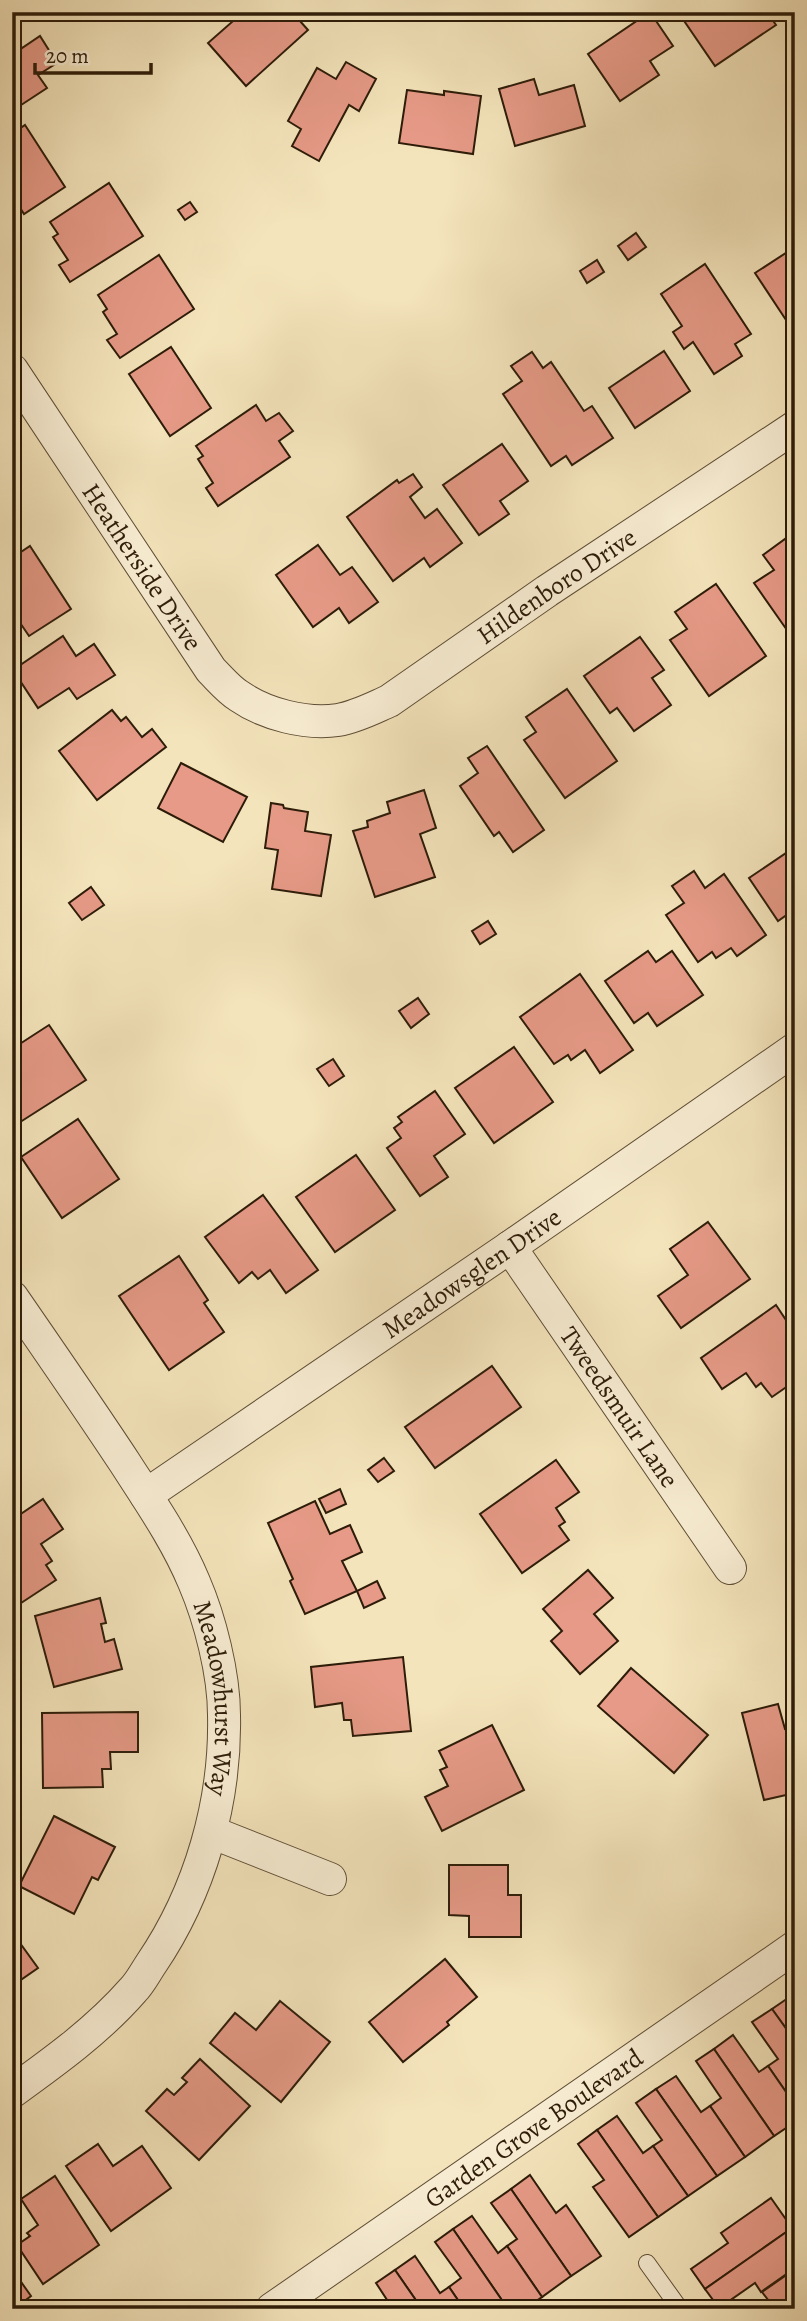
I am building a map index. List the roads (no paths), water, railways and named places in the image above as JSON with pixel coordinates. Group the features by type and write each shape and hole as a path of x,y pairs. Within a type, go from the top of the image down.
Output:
{"street":[{"name":"Heatherside Drive","path":"12,370 211,670 239,696 269,712 307,720"},
{"name":"Hildenboro Drive","path":"307,720 337,720 389,701 547,591 795,427"},
{"name":"Meadowsglen Drive","path":"146,1495 795,1049"},
{"name":"Tweedsmuir Lane","path":"510,1247 730,1568"},
{"name":"Meadowhurst Way","path":"12,1297 173,1537 210,1622 224,1714 220,1769 211,1832 204,1859 181,1914 162,1948 135,1989 94,2031 12,2092"},
{"path":"211,1832 330,1879"},
{"name":"Garden Grove Boulevard","path":"280,2306 795,1947"}],"lane":[{"path":"648,2263 680,2309"}]}
